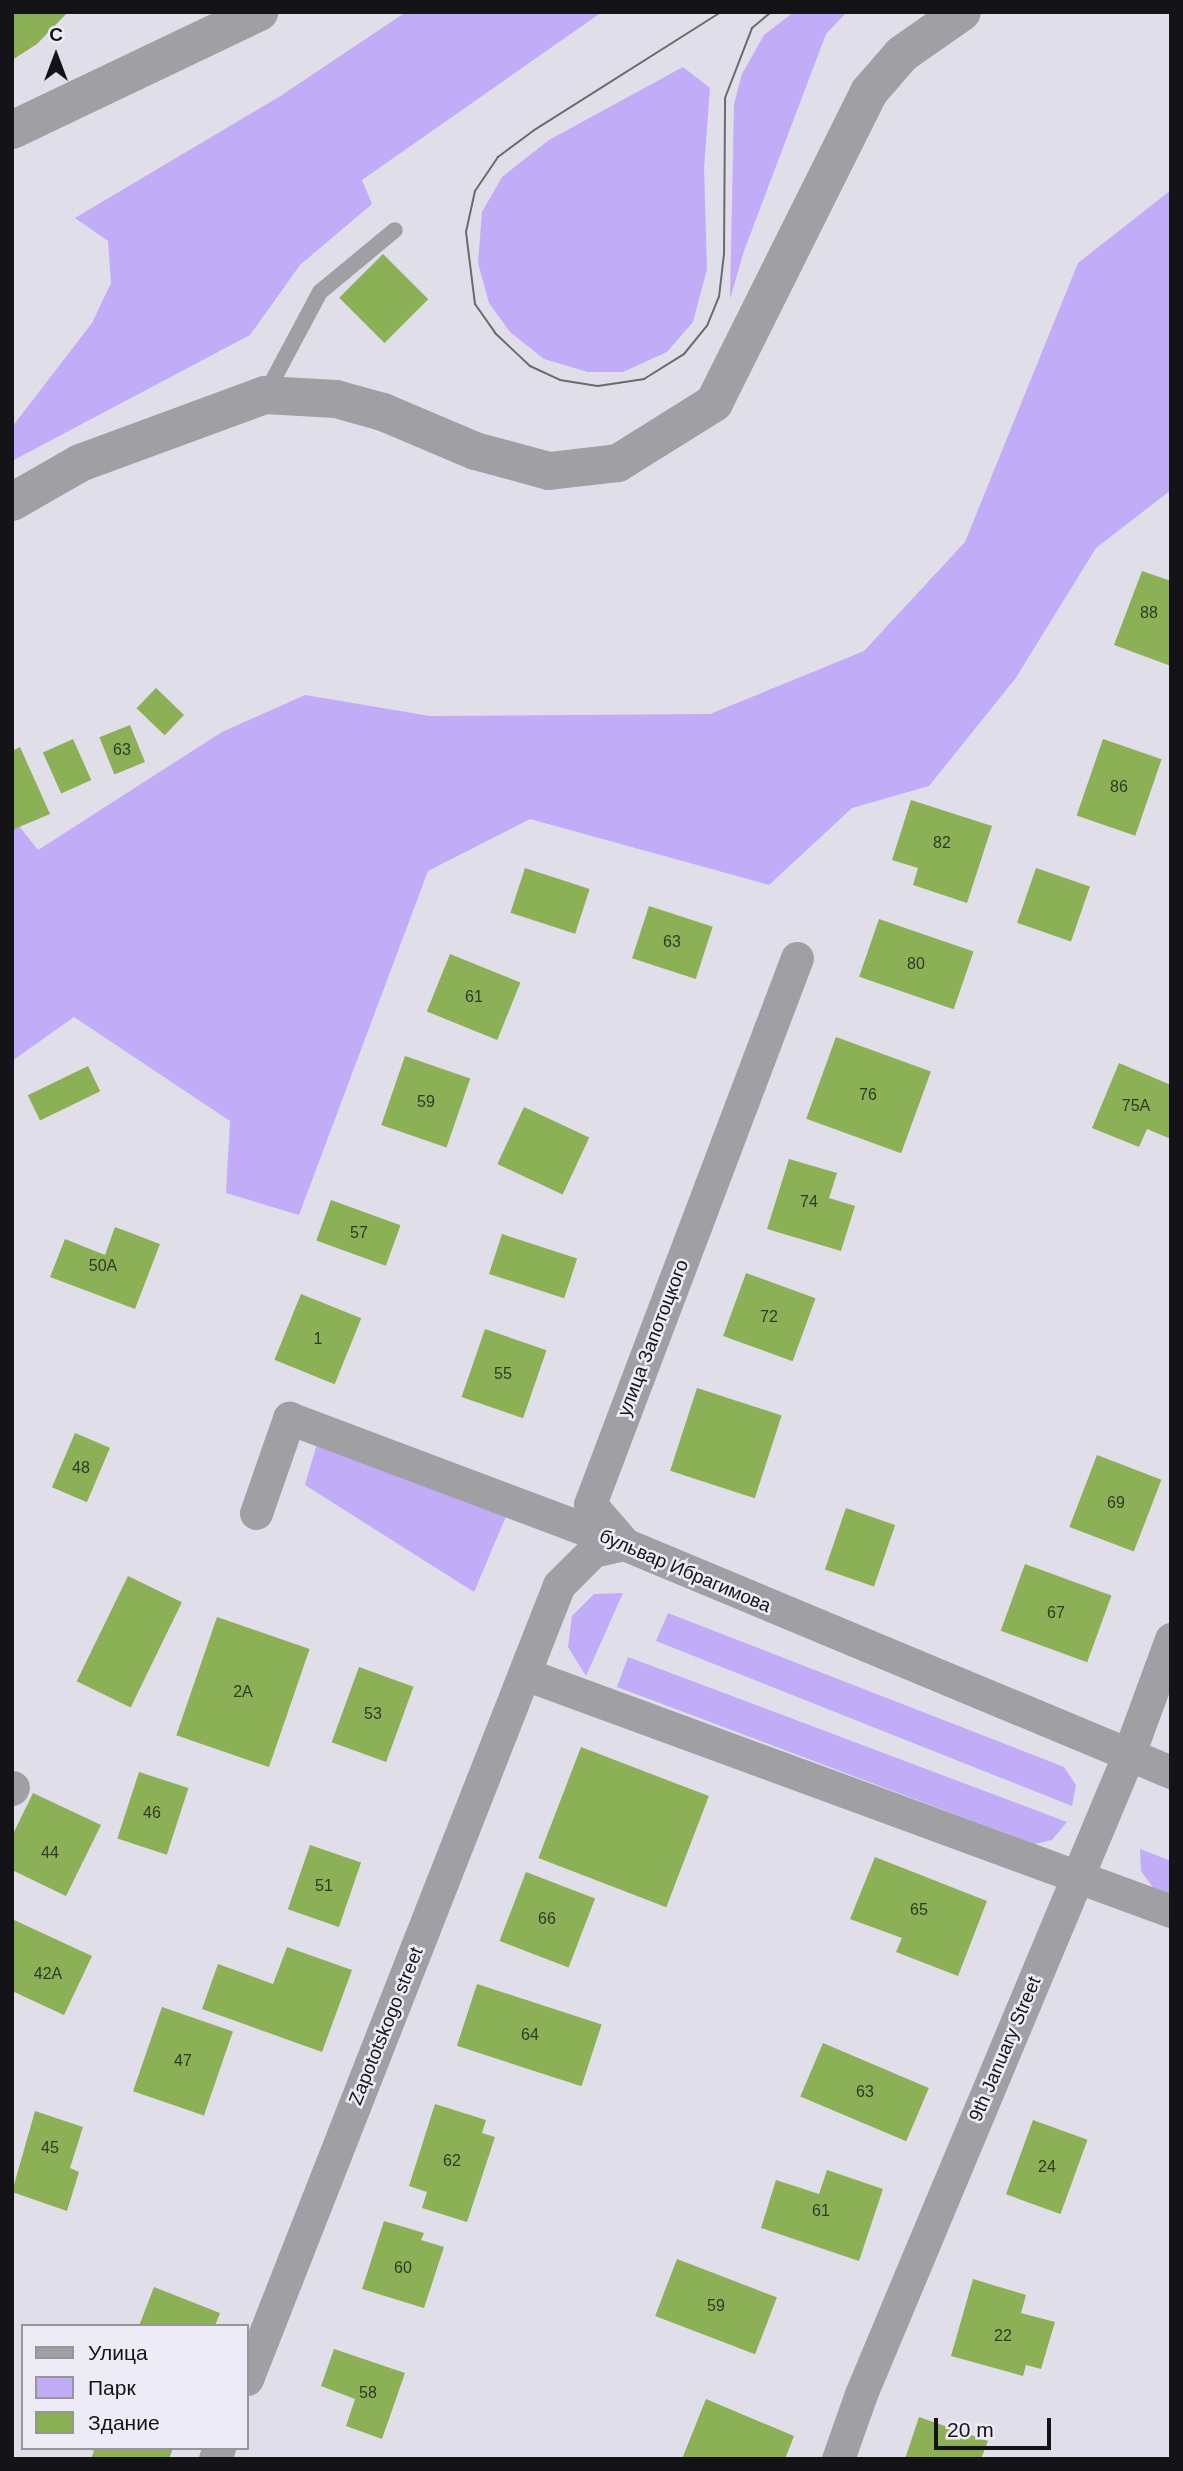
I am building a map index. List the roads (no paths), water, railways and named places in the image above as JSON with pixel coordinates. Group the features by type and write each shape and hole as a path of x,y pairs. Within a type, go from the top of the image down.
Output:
{"street":[{"path":"12,130 259,12"},
{"path":"12,502 80,463 265,395 336,399 383,412 475,452 549,471 618,463 714,402 869,92 902,54 962,12"},
{"name":"улица Запотоцкого","path":"624,1544 590,1504 797,958"},
{"name":"бульвар Ибрагимова","path":"256,1513 289,1418 624,1544 1171,1772"},
{"path":"624,1544 593,1551 559,1585 525,1674 1171,1911"},
{"name":"9th January Street","path":"838,2459 861,2393 1128,1756 1171,1639"},
{"name":"Zapototskogo street","path":"248,2376 525,1674"}],"lane":[{"path":"265,395 320,292 395,230"}],"tram line":[{"path":"721,12 533,131 498,157 475,191 466,232 475,304 495,333 530,366 560,380 598,386 644,379 684,354 707,326 719,297 724,254 725,98 752,28 771,12"}]}
